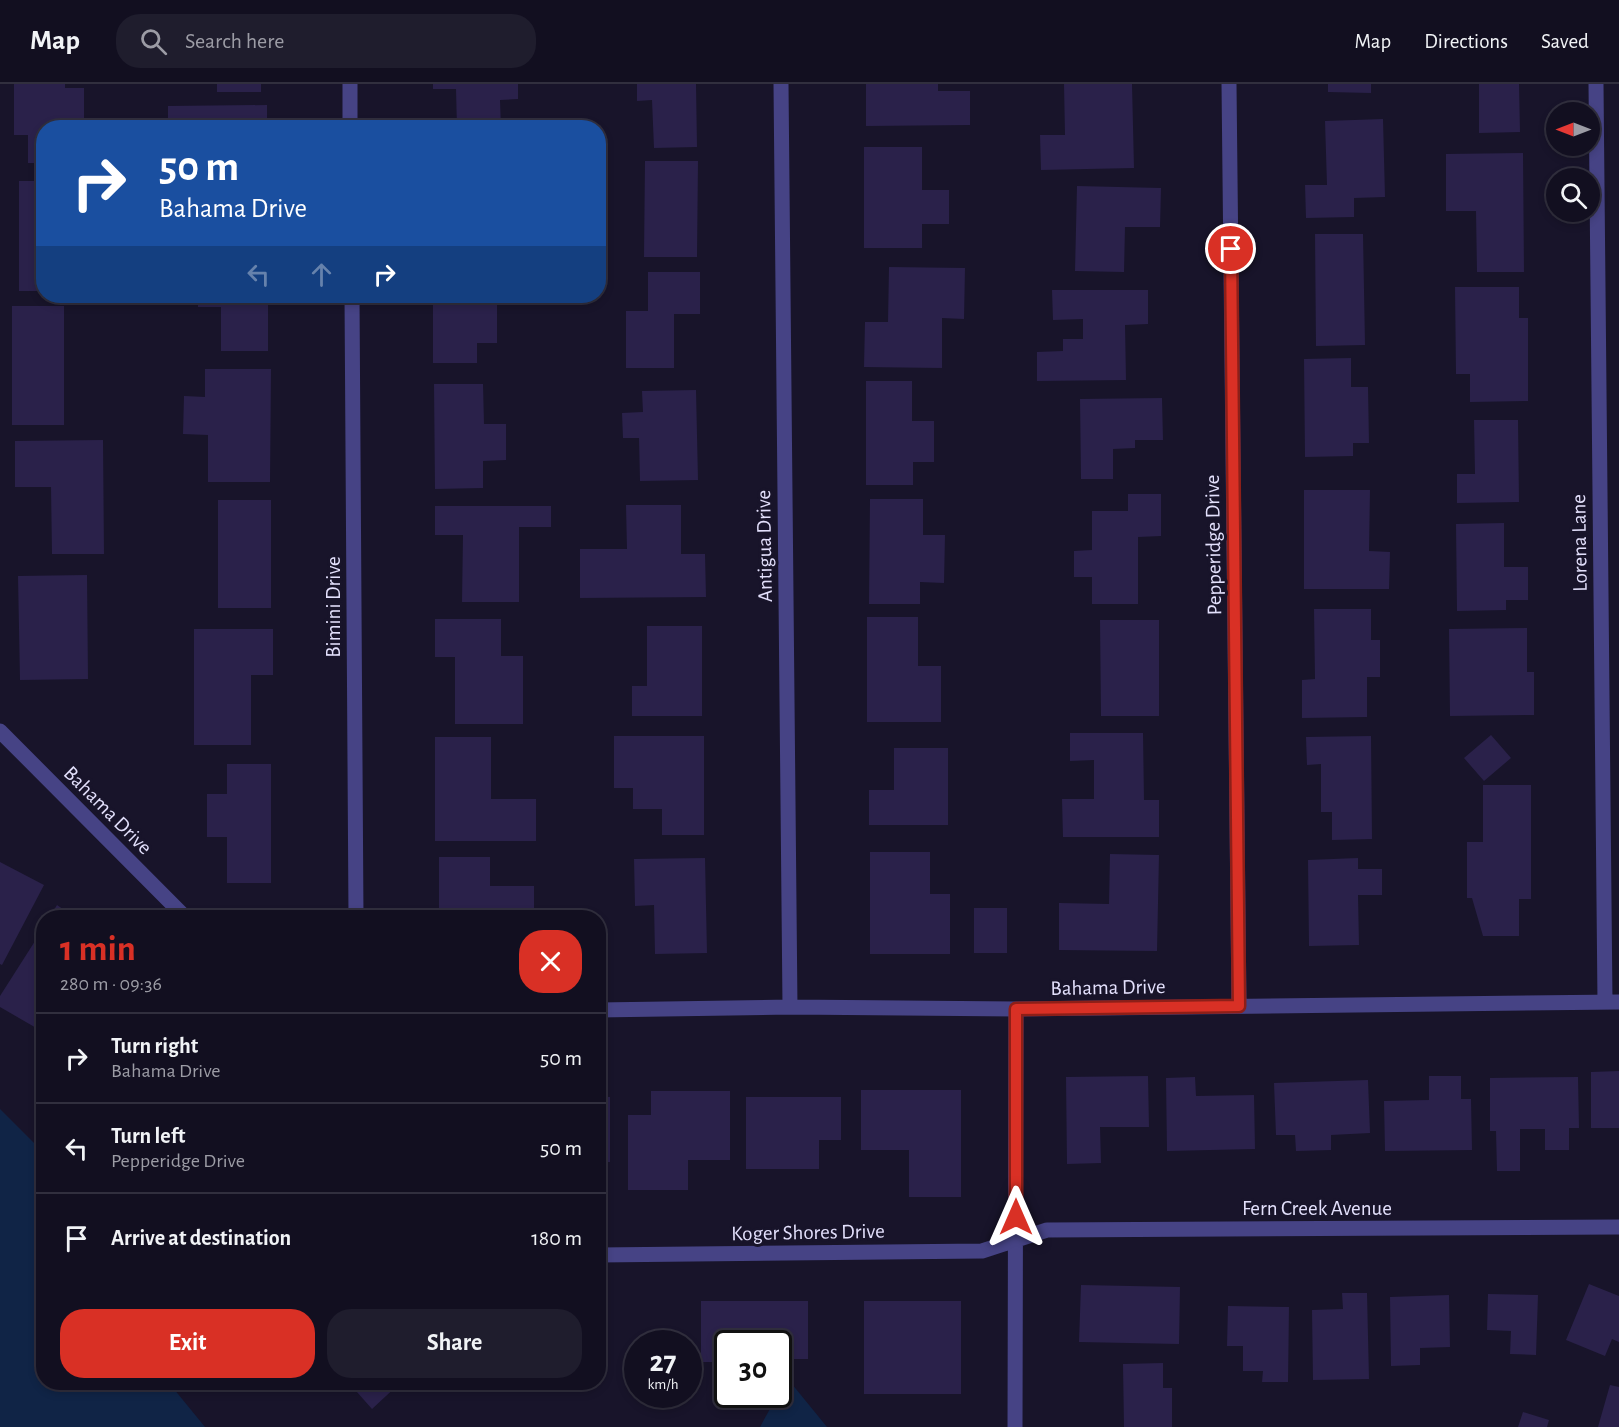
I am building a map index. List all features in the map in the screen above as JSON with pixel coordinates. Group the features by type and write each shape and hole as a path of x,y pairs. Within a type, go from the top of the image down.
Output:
{"street":[{"path":"350,84 350,120"},
{"name":"Antigua Drive","path":"781,84 790,1007"},
{"name":"Pepperidge Drive","path":"1229,84 1239,1006"},
{"name":"Lorena Lane","path":"1596,84 1612,1002"},
{"name":"Bimini Drive","path":"352,303 356,910"},
{"name":"Bahama Drive","path":"0,731 178,910"},
{"name":"Bahama Drive","path":"606,1010 790,1007 1016,1009 1612,1002"},
{"path":"1015,1427 1016,1009"},
{"name":"Fern Creek Avenue","path":"1016,1240 1047,1230 1619,1227"},
{"name":"Koger Shores Drive","path":"606,1255 982,1251 1016,1240"}],"water":[{"path":"0,1109 36,1145 36,1390 175,1390 205,1427 0,1427"},
{"path":"792,1384 827,1427 760,1427 770,1408 792,1408"}],"building":[{"path":"14,84 65,84 65,88 84,88 84,120 36,120 36,163 28,163 28,135 14,135"},
{"path":"217,84 261,84 261,92 217,92"},
{"path":"433,84 518,84 518,99 500,100 501,120 457,120 456,89 433,89"},
{"path":"637,84 696,84 697,147 654,148 652,100 637,101"},
{"path":"866,84 938,84 938,91 970,91 970,125 866,126"},
{"path":"1064,84 1132,84 1134,168 1041,170 1040,135 1065,135"},
{"path":"1328,84 1371,84 1371,93 1328,92"},
{"path":"1479,84 1519,84 1520,132 1479,133"},
{"path":"267,105 267,120 168,120 168,106"},
{"path":"1383,119 1385,197 1354,198 1354,217 1306,218 1305,185 1327,185 1325,121"},
{"path":"864,147 922,147 922,190 949,190 949,224 922,224 922,248 864,248"},
{"path":"1523,153 1524,272 1477,272 1476,211 1446,211 1446,154"},
{"path":"645,161 698,161 697,257 644,257"},
{"path":"19,181 36,181 36,291 19,291"},
{"path":"1077,186 1161,188 1160,227 1125,227 1124,272 1075,271"},
{"path":"1315,234 1363,234 1365,345 1316,346"},
{"path":"889,267 965,268 964,319 942,318 942,368 864,367 865,322 888,322"},
{"path":"648,272 700,272 700,314 674,314 674,368 626,368 626,311 648,311"},
{"path":"1455,287 1519,287 1519,318 1528,318 1528,401 1470,402 1470,374 1456,374"},
{"path":"1052,290 1148,290 1148,324 1125,325 1126,380 1037,381 1037,352 1063,351 1063,339 1083,339 1083,319 1053,320"},
{"path":"198,303 268,303 268,351 221,351 221,307 198,307"},
{"path":"433,303 497,303 497,343 477,343 477,363 433,363"},
{"path":"12,306 64,306 64,425 12,425"},
{"path":"1351,358 1351,387 1368,387 1369,443 1353,443 1353,456 1305,457 1304,359"},
{"path":"205,369 271,369 270,482 208,482 208,435 183,434 184,396 205,397"},
{"path":"866,381 912,381 912,421 934,421 934,462 913,462 913,485 866,485"},
{"path":"434,384 483,384 484,424 506,424 506,460 483,461 483,488 435,489"},
{"path":"696,390 698,480 640,481 639,438 623,438 622,413 643,412 642,391"},
{"path":"1162,398 1163,440 1135,440 1135,448 1113,449 1113,479 1081,479 1080,399"},
{"path":"1474,420 1518,420 1519,502 1457,503 1457,474 1475,474"},
{"path":"103,440 104,554 52,554 51,487 15,487 15,441"},
{"path":"1304,490 1370,490 1369,551 1390,552 1389,589 1304,589"},
{"path":"1128,494 1161,494 1161,536 1138,537 1138,604 1092,604 1092,577 1074,577 1074,551 1092,550 1092,511 1128,511"},
{"path":"870,499 923,499 923,535 945,535 944,583 920,582 920,604 869,604"},
{"path":"218,500 271,500 271,608 218,608"},
{"path":"626,505 681,505 681,554 705,554 706,597 580,598 580,549 627,549"},
{"path":"435,506 551,506 551,527 519,527 519,602 462,602 463,535 435,535"},
{"path":"1504,523 1504,567 1528,567 1528,600 1506,600 1506,610 1457,611 1456,524"},
{"path":"87,575 88,679 20,680 18,576"},
{"path":"1314,609 1371,609 1371,640 1380,640 1380,677 1367,677 1367,717 1302,718 1302,680 1315,679"},
{"path":"867,617 918,617 918,666 941,666 941,722 867,722"},
{"path":"435,619 501,619 501,656 523,656 523,724 455,724 455,657 435,657"},
{"path":"1100,620 1159,620 1159,716 1101,716"},
{"path":"647,626 702,626 702,716 632,716 632,686 647,686"},
{"path":"1527,628 1527,672 1534,672 1534,715 1450,716 1449,629"},
{"path":"194,629 273,629 273,675 251,675 251,745 194,745"},
{"path":"1070,733 1143,733 1144,800 1159,800 1159,837 1063,837 1062,799 1094,799 1094,760 1070,761"},
{"path":"1491,735 1511,758 1484,781 1464,758"},
{"path":"614,736 704,736 704,835 662,835 662,809 633,809 633,788 614,788"},
{"path":"1371,736 1372,839 1332,840 1332,812 1321,812 1321,764 1307,765 1306,737"},
{"path":"435,737 491,737 491,799 536,799 536,841 435,841"},
{"path":"894,748 948,748 948,825 869,825 869,790 894,790"},
{"path":"227,764 271,764 271,883 227,883 227,837 207,837 207,794 227,794"},
{"path":"1483,785 1531,785 1531,899 1519,899 1519,936 1483,936 1472,898 1467,898 1467,842 1483,842"},
{"path":"870,852 930,852 930,894 950,894 950,954 870,954"},
{"path":"1110,854 1159,855 1157,951 1059,950 1059,903 1109,904"},
{"path":"439,857 490,857 490,886 534,886 534,910 439,910"},
{"path":"705,858 707,953 655,954 654,905 635,906 634,859"},
{"path":"1358,858 1358,869 1382,869 1382,895 1358,895 1359,945 1309,946 1308,860"},
{"path":"0,862 44,885 2,965 0,964"},
{"path":"57,905 64,910 54,910"},
{"path":"974,908 1007,908 1007,953 974,953"},
{"path":"36,940 36,1028 0,1007 0,996"},
{"path":"1619,1071 1619,1128 1591,1128 1591,1072"},
{"path":"1148,1076 1149,1127 1100,1127 1101,1163 1067,1164 1066,1077"},
{"path":"1429,1076 1461,1076 1461,1099 1471,1099 1472,1150 1385,1151 1384,1101 1429,1100"},
{"path":"1195,1077 1196,1096 1254,1095 1255,1149 1167,1151 1166,1078"},
{"path":"1578,1077 1579,1128 1569,1128 1569,1150 1545,1150 1545,1129 1520,1129 1520,1171 1497,1171 1496,1131 1490,1131 1490,1078"},
{"path":"1368,1080 1370,1133 1331,1135 1331,1150 1296,1151 1295,1135 1276,1135 1274,1083"},
{"path":"861,1090 961,1090 961,1197 909,1197 909,1150 861,1150"},
{"path":"651,1091 730,1091 730,1160 688,1160 688,1190 628,1190 628,1115 651,1115"},
{"path":"606,1097 610,1097 610,1162 606,1162"},
{"path":"746,1097 841,1097 841,1140 819,1140 819,1169 746,1169"},
{"path":"1589,1284 1619,1296 1619,1342 1612,1339 1605,1356 1566,1340"},
{"path":"1081,1285 1180,1287 1179,1344 1079,1342"},
{"path":"1342,1293 1367,1293 1369,1379 1313,1380 1312,1310 1343,1309"},
{"path":"1488,1294 1538,1295 1536,1355 1510,1354 1511,1331 1487,1330"},
{"path":"1449,1295 1450,1347 1420,1348 1420,1365 1391,1366 1390,1297"},
{"path":"701,1301 808,1301 808,1359 792,1359 792,1330 714,1330 714,1362 702,1362"},
{"path":"864,1301 961,1301 961,1394 864,1394"},
{"path":"1228,1306 1289,1307 1288,1382 1262,1382 1263,1371 1243,1371 1243,1346 1227,1346"},
{"path":"1163,1363 1163,1388 1172,1388 1172,1427 1124,1427 1123,1364"},
{"path":"1610,1385 1619,1387 1619,1427 1598,1427"},
{"path":"355,1390 392,1390 372,1409"},
{"path":"1523,1412 1549,1420 1547,1427 1518,1427"}],"route":[{"path":"1016,1217 1016,1009 1239,1006 1231,249"}]}
